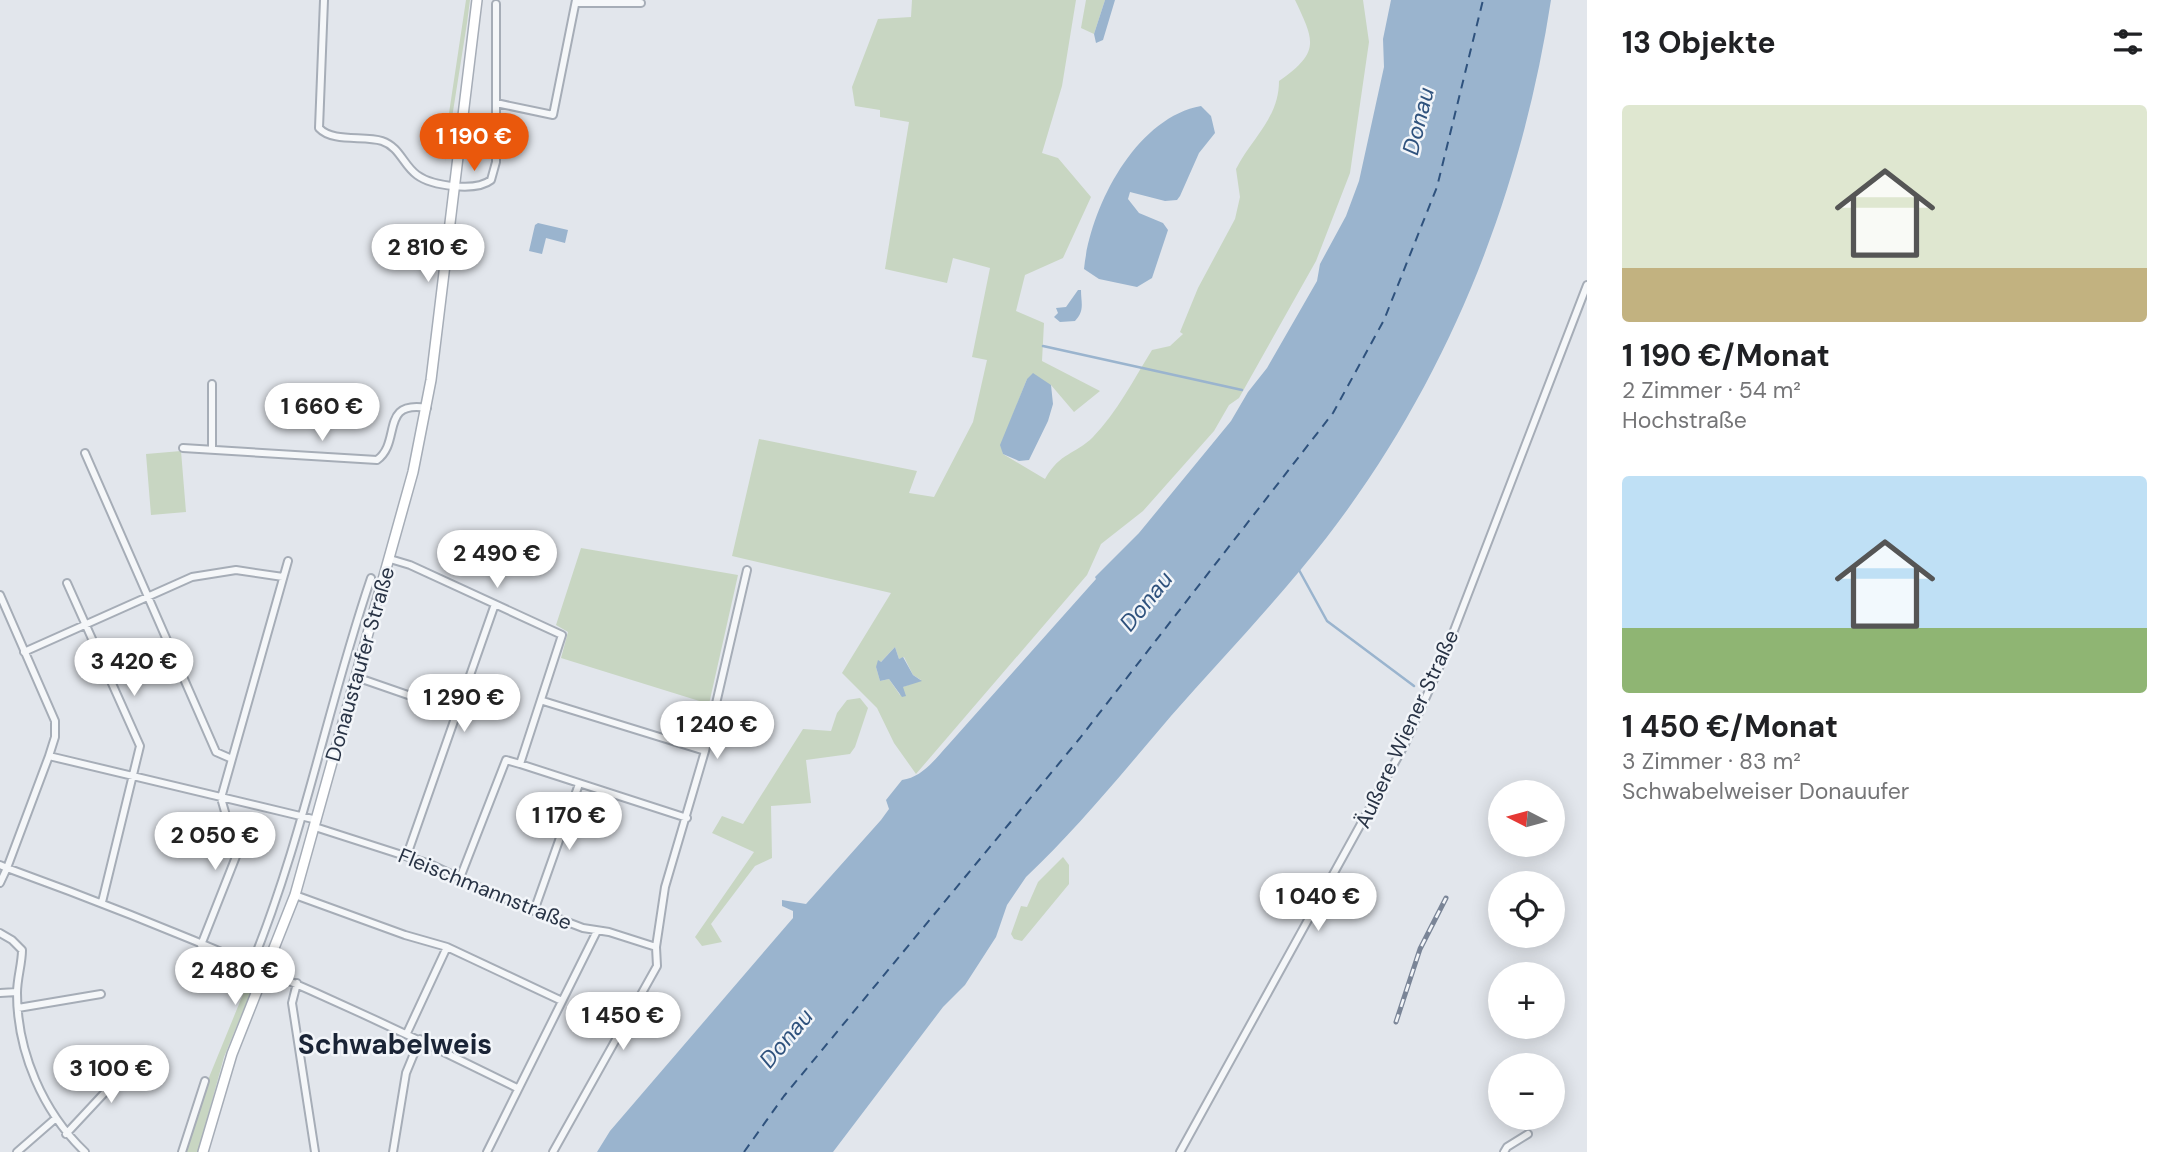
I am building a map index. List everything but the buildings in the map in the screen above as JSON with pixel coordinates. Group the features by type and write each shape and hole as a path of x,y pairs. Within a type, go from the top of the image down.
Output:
{"main road":[{"name":"Donaustaufer Straße","path":"203,1152 232,1054 267,972 295,895 390,559 427,408 477,0"}],"street":[{"path":"324,0 319,128 327,134 382,141 397,150 416,174 429,181 478,187 491,180 496,162 496,4"},
{"path":"496,103 553,115 576,2 641,3"},
{"name":"Äußere Wiener Straße","path":"1180,1152 1405,744 1448,646 1587,285"},
{"path":"212,384 212,449"},
{"path":"183,448 377,460 386,450 397,414 409,407 427,408"},
{"path":"85,453 216,752 232,759"},
{"path":"390,559 410,565 562,635 520,764"},
{"path":"201,945 237,854 221,798 288,561"},
{"path":"553,1152 601,1061 657,966 656,947 665,887 705,751 747,569"},
{"path":"24,652 192,577 223,570 252,570 283,577"},
{"name":"Donaustaufer Straße","path":"251,966 278,901 339,679 371,578"},
{"path":"67,583 138,739 140,751 102,902"},
{"path":"0,595 55,721 55,737 49,756 3,867 0,883"},
{"path":"407,855 495,604"},
{"path":"356,677 457,712"},
{"path":"542,701 705,751"},
{"name":"Fleischmannstraße","path":"49,756 303,817 316,824 407,855 534,911 656,947"},
{"path":"460,878 506,760 687,818"},
{"path":"534,911 579,784"},
{"path":"3,867 165,926 201,945 297,983 407,1033 517,1088"},
{"path":"295,895 405,935 447,947 562,1001"},
{"path":"487,1152 597,931"},
{"path":"0,933 19,944 22,950 18,1008 30,1067 66,1134 85,1152"},
{"path":"407,1033 447,947"},
{"path":"297,983 292,1003 315,1152"},
{"path":"0,993 17,992"},
{"path":"18,1008 101,994"},
{"path":"393,1152 406,1073 420,1039"},
{"path":"66,1134 137,1058"},
{"path":"182,1152 205,1081"},
{"path":"17,1152 56,1118"},
{"path":"1504,1152 1507,1147 1528,1134"}],"green space":[{"path":"466,0 470,0 445,162 449,113"},
{"path":"912,0 1076,0 1062,86 1042,153 1058,158 1091,197 1063,258 1025,275 1016,311 1044,323 1042,361 1100,391 1074,412 1051,385 1027,379 1001,445 1003,454 1045,479 1056,464 1086,443 1102,427 1152,350 1170,346 1183,334 1180,332 1198,288 1235,219 1240,197 1236,169 1270,117 1278,94 1279,81 1302,62 1307,54 1310,36 1295,0 1363,0 1369,42 1350,173 1316,261 1239,398 1229,405 1214,431 1143,511 1101,544 1087,575 916,774 894,743 877,708 842,673 891,593 732,556 759,439 917,471 909,493 934,497 973,422 987,360 972,357 990,268 953,258 947,283 885,269 909,122 880,117 880,110 855,106 852,87 878,19 911,17","holes":["895,647 899,659 904,657 913,675 921,680 903,687 900,695 889,679 880,681 876,667"]},
{"path":"1086,0 1105,0 1094,34 1081,28"},
{"path":"181,451 186,512 151,515 146,454"},
{"path":"581,548 738,575 709,704 561,658 568,632 556,625"},
{"path":"860,698 868,708 855,747 850,754 806,760 811,803 771,806 772,858 755,866 711,924 722,942 702,946 695,937 754,852 712,833 722,816 743,824 803,729 831,731 837,713 847,700"},
{"path":"1063,857 1069,865 1069,884 1022,941 1014,939 1011,934 1021,906 1027,907 1038,882"},
{"path":"246,987 252,989 224,1057 198,1152 186,1152 186,1142 189,1143 203,1092"}],"water":[{"path":"1105,0 1115,0 1103,40 1096,43 1094,34"},
{"name":"Donau","path":"1391,0 1551,0 1538,73 1520,144 1499,214 1473,283 1443,350 1409,414 1370,477 1327,537 1289,583 1082,819 1026,877 1007,905 996,937 965,985 943,1007 833,1152 597,1152 610,1131 793,918 793,911 782,906 782,900 806,904 881,820 889,809 886,800 902,780 916,775 939,756 1095,577 1139,533 1231,421 1248,392 1267,368 1317,281 1320,264 1346,216 1359,181 1384,67 1383,39"},
{"path":"1201,106 1211,116 1215,133 1199,153 1177,200 1165,201 1130,192 1128,199 1139,213 1163,223 1168,230 1152,278 1137,287 1099,279 1084,269 1088,245 1106,194 1120,169 1156,128 1177,114"},
{"path":"538,223 568,230 565,243 546,238 542,254 529,251 535,225"},
{"path":"1078,290 1081,290 1082,303 1078,317 1075,321 1060,322 1054,317 1058,313 1056,308 1066,307"},
{"path":"1033,373 1051,385 1053,404 1048,421 1029,460 1019,461 1003,454 1000,445 1027,379"},
{"path":"895,647 899,659 903,657 913,675 922,681 903,687 906,696 902,697 889,679 880,681 876,667 878,660 881,662"}],"waterway":[{"path":"1043,346 1242,390"},
{"path":"1299,570 1327,621 1414,686"}],"ferry route":[{"path":"744,1152 784,1096 1080,738 1333,413 1384,320 1437,187 1483,0"}],"railway":[{"path":"1396,1022 1420,949 1446,898"}],"district":[{"name":"Schwabelweis","path":"395,1044"}]}
